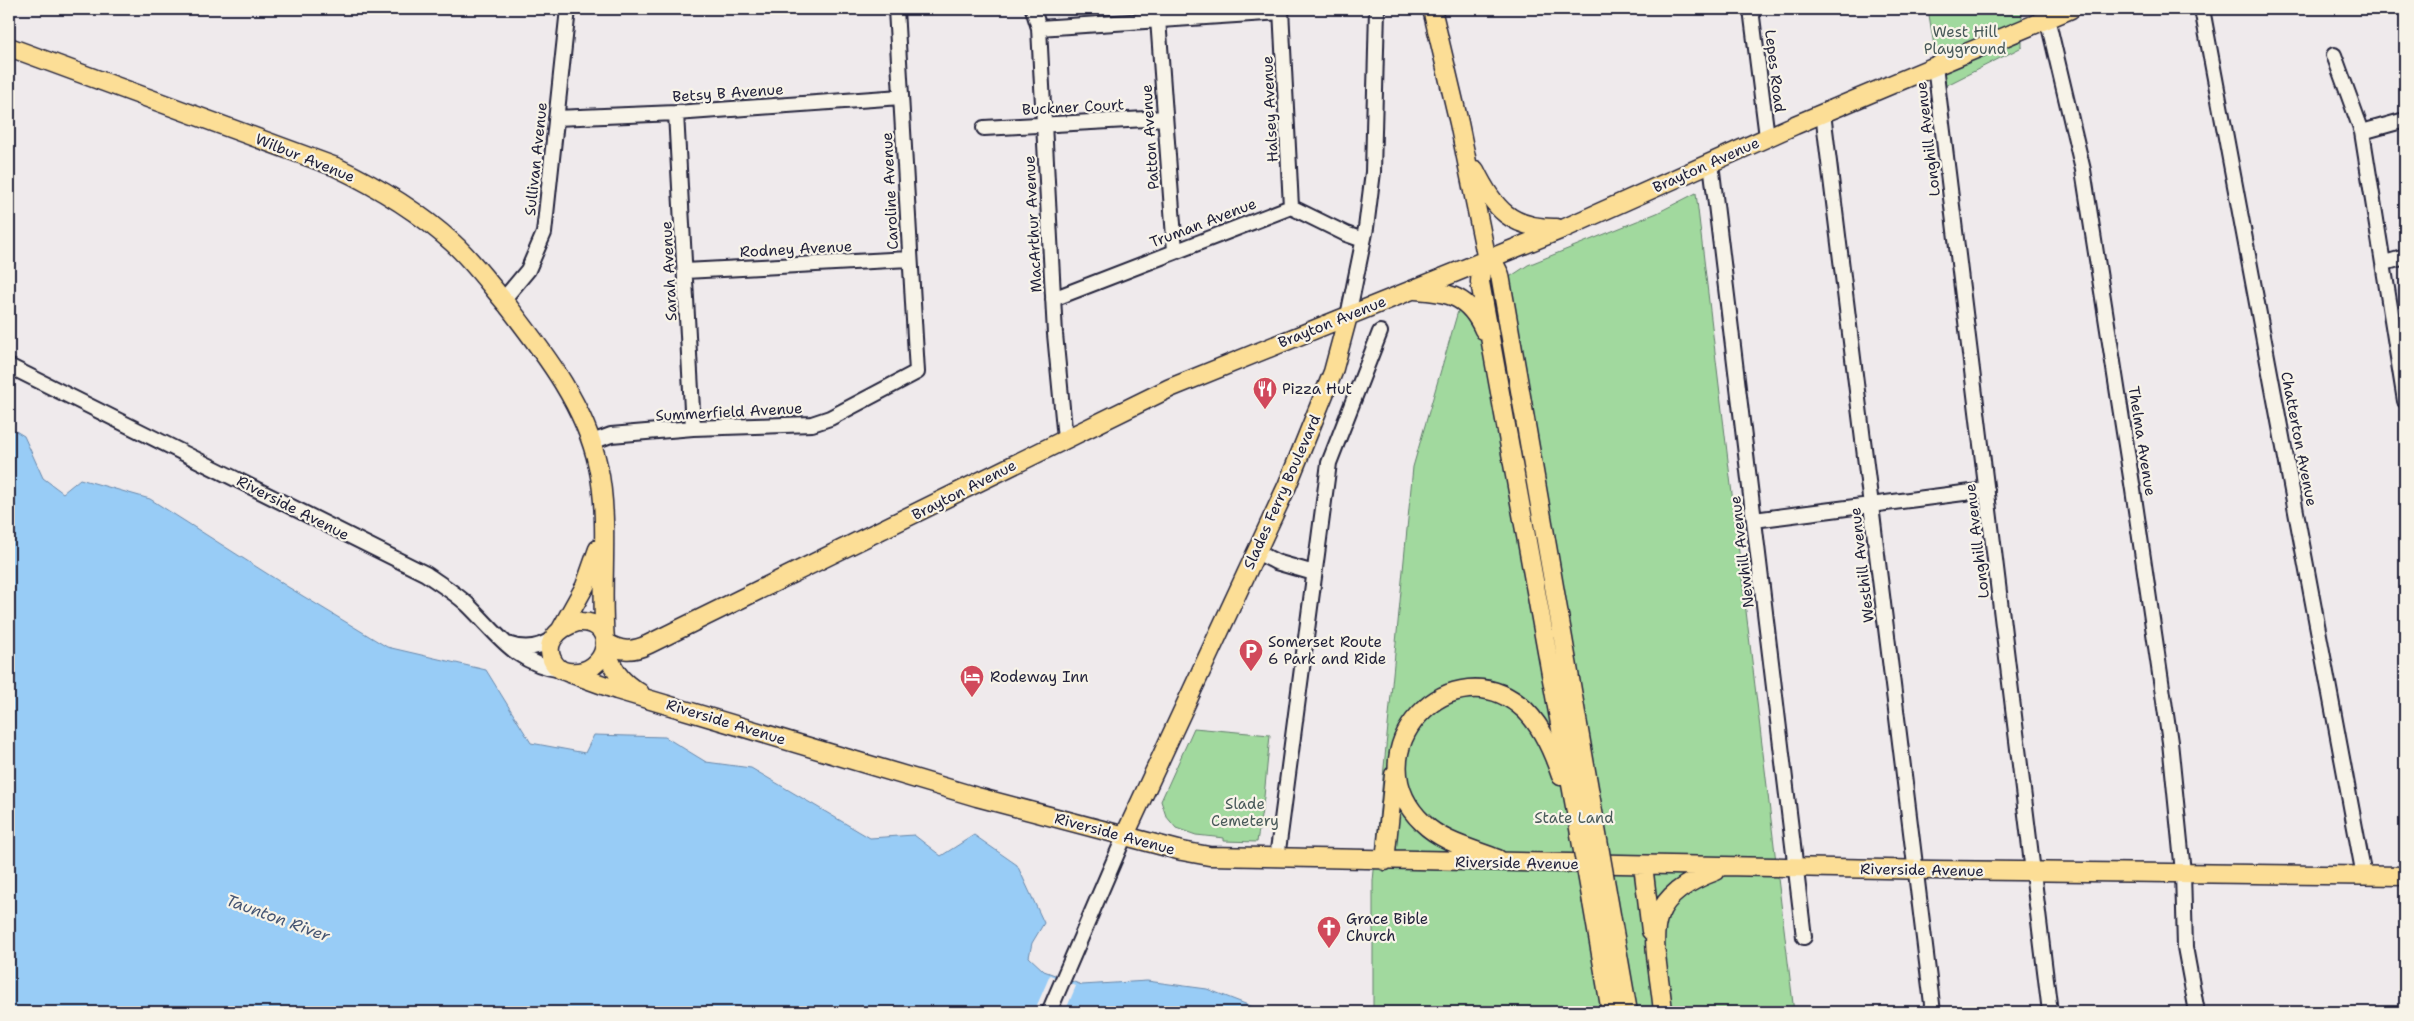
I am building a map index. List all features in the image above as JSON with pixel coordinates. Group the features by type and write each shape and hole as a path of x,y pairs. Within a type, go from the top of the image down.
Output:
{"main road":[{"path":"1432,9 1465,149 1487,260 1481,270 1480,282 1586,823"},
{"name":"Brayton Avenue","path":"605,642 615,648 631,650 656,642 1170,388 1565,228 1767,137 1935,66 2046,14 2071,9"},
{"name":"Wilbur Avenue","path":"9,48 349,173 433,226 470,260 503,300 552,366 574,404 592,442 600,476 605,642"},
{"path":"1465,149 1489,196 1505,214 1525,226 1565,228"},
{"path":"1487,260 1495,265 1500,275 1600,903 1611,1012"},
{"path":"1412,290 1448,294 1465,303 1481,324 1493,353"},
{"name":"Slades Ferry Boulevard","path":"1125,835 1257,552 1309,435 1332,372 1348,316"},
{"name":"Wilbur Avenue","path":"557,634 590,575 597,554 602,522"},
{"path":"587,622 598,628 605,642 602,657 595,664 578,671 564,671 551,659 550,649 557,634 572,624 587,622"},
{"name":"Riverside Avenue","path":"605,642 609,661 615,672 631,687 652,699"},
{"name":"Riverside Avenue","path":"564,671 617,690 977,798 1125,835 1182,852 1209,856 1726,867 2405,876"},
{"path":"1385,861 1398,756 1408,727 1420,712 1436,700 1464,690 1483,691 1502,696 1524,709 1544,735 1586,823"},
{"path":"1398,756 1400,781 1404,795 1410,808 1423,823 1452,841 1510,863"},
{"path":"1643,865 1663,1012"},
{"path":"1658,971 1656,925 1667,900 1683,884 1726,867"},
{"path":"1600,903 1628,1012"}],"street":[{"name":"Sullivan Avenue","path":"503,300 528,270 544,233 568,9"},
{"name":"Caroline Avenue","path":"896,9 917,372"},
{"name":"MacArthur Avenue","path":"1033,9 1039,28 1053,299 1065,439"},
{"name":"Slades Ferry Boulevard","path":"1348,316 1363,240 1373,172 1377,9"},
{"name":"Lepes Road","path":"1751,9 1767,137"},
{"name":"Chatterton Avenue","path":"2202,9 2364,876"},
{"path":"1039,28 1281,10"},
{"name":"Halsey Avenue","path":"1281,10 1291,207"},
{"name":"Thelma Avenue","path":"2046,14 2083,170 2133,490 2170,742 2183,872 2185,947 2197,1012"},
{"name":"Patton Avenue","path":"1158,20 1164,118 1176,251"},
{"path":"2334,54 2362,132 2403,375 2405,401"},
{"name":"Longhill Avenue","path":"1935,66 2050,1012"},
{"name":"Betsy B Avenue","path":"556,118 676,113 901,97"},
{"name":"Sarah Avenue","path":"676,113 693,428"},
{"name":"Westhill Avenue","path":"1823,113 1933,1012"},
{"name":"Buckner Court","path":"984,128 1164,118"},
{"path":"2362,132 2405,120"},
{"name":"Newhill Avenue","path":"1711,163 1804,936"},
{"path":"1291,207 1346,234 1363,240"},
{"name":"Truman Avenue","path":"1053,299 1291,207"},
{"path":"2384,263 2405,257"},
{"name":"Rodney Avenue","path":"685,272 909,258"},
{"path":"1277,858 1329,463 1380,332"},
{"name":"Riverside Avenue","path":"9,366 426,574 460,598 520,656 532,662 564,671"},
{"name":"Summerfield Avenue","path":"592,442 610,435 693,428 812,424 830,418 917,372"},
{"path":"1754,520 1987,490"},
{"path":"1257,552 1276,562 1314,573"},
{"path":"506,643 531,648 543,645 557,634"},
{"path":"1049,1012 1125,835"}],"green space":[{"name":"West Hill Playground","path":"1928,9 2022,9 2022,47 1941,88"},
{"name":"State Land","path":"1696,193 1794,1012 1373,1012 1373,881 1413,467 1458,311 1528,265 1657,213"},
{"name":"Slade Cemetery","path":"1194,728 1270,735 1264,797 1257,842 1224,841 1224,838 1196,835 1176,828 1166,816 1161,801"}],"water":[{"name":"Taunton River","path":"9,427 24,436 43,478 63,493 80,479 150,499 288,587 387,647 486,670 531,743 585,753 594,735 665,737 706,762 751,768 870,838 914,835 941,856 974,835 1017,865 1044,923 1032,943 1029,957 1044,971 1082,985 1147,981 1207,989 1266,1012 9,1012"}],"pier":[{"path":"1050,975 1076,986 1065,1012 1034,1012"}],"place":[{"name":"Pizza Hut","path":"1265,410"},
{"name":"Somerset Route 6 Park and Ride","path":"1251,672"},
{"name":"Rodeway Inn","path":"972,698"},
{"name":"Grace Bible Church","path":"1329,949"}]}
